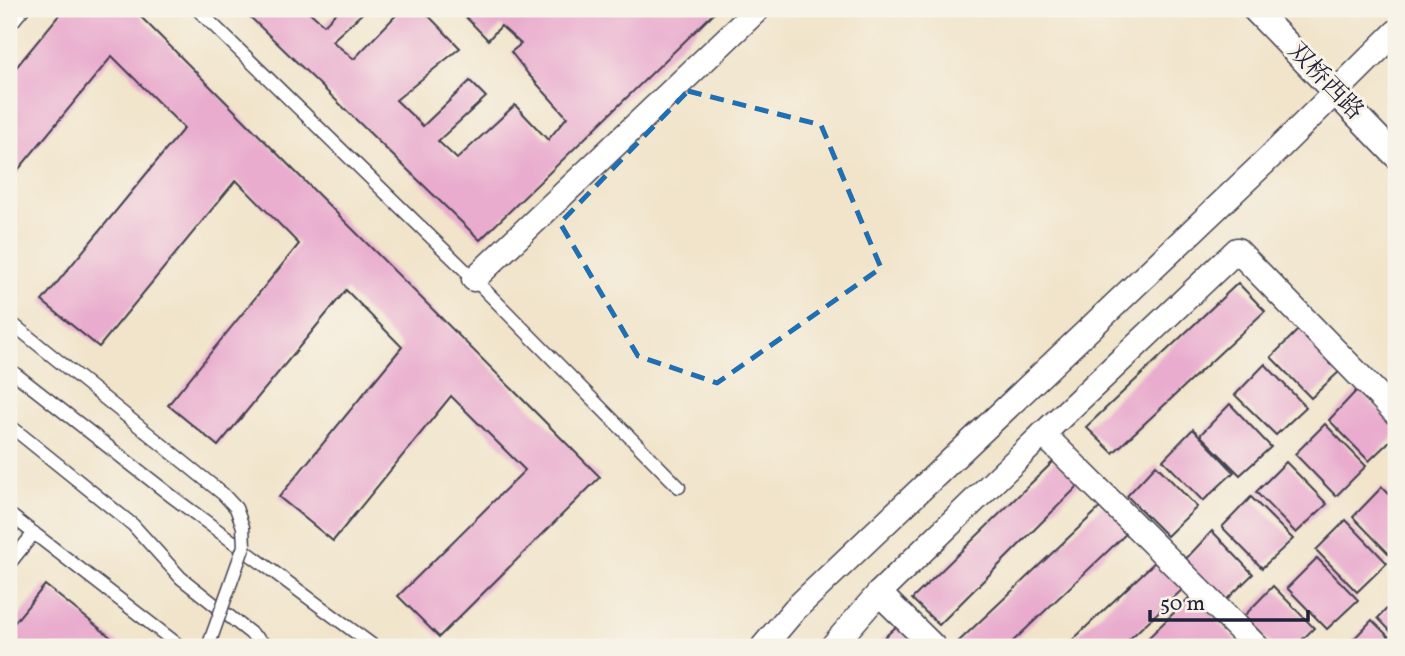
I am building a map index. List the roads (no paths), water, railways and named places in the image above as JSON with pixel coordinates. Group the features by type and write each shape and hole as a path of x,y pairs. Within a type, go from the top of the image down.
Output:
{"street":[{"path":"474,279 758,9"},
{"name":"双桥西路","path":"1254,9 1396,156"},
{"path":"763,647 795,609 1267,160 1396,32"},
{"path":"832,647 879,593 1237,250 1396,413"},
{"path":"1043,434 1257,647"},
{"path":"879,593 934,647"}],"lane":[{"path":"9,26 23,9"},
{"path":"197,9 474,279 679,487"},
{"path":"9,321 223,494 236,508 243,527 244,546 208,647"},
{"path":"9,369 174,498 375,647"},
{"path":"9,425 133,525 181,578 268,647"},
{"path":"9,514 181,647"},
{"path":"9,564 34,533"}]}
